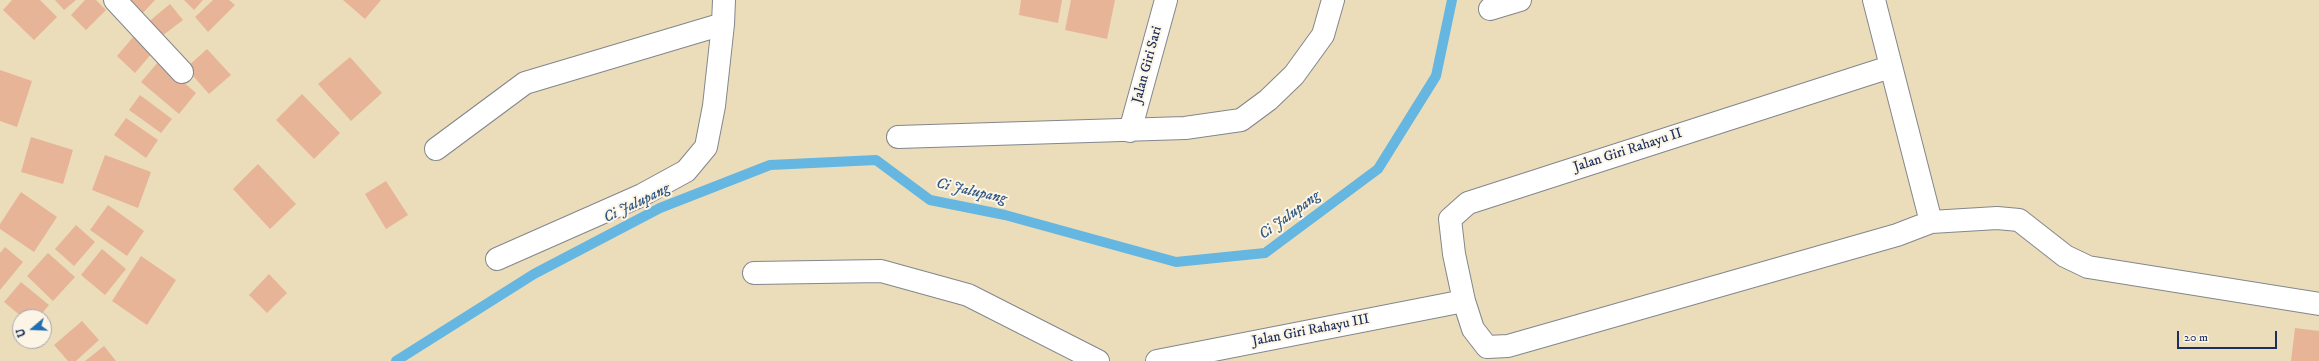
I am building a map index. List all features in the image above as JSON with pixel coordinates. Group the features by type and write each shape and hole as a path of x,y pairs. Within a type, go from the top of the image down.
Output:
{"street":[{"path":"115,0 182,72"},
{"path":"497,259 642,195 686,171 706,147 714,106 723,24 724,0"},
{"name":"Jalan Giri Sari","path":"1130,131 1166,0"},
{"path":"898,137 1130,131 1185,128 1241,120 1268,100 1294,75 1323,35 1333,0"},
{"path":"1490,9 1520,0"},
{"path":"1874,0 1931,222"},
{"path":"436,149 525,83 723,24"},
{"name":"Jalan Giri Rahayu II","path":"1464,301 1454,254 1450,219 1468,203 1890,67"},
{"path":"1464,301 1473,329 1487,347 1508,346 1897,235 1931,222 1997,218 2019,220 2065,256 2088,267 2319,304"},
{"path":"754,273 881,271 968,295 1098,361"},
{"name":"Jalan Giri Rahayu III","path":"1157,361 1464,301"}],"building":[{"path":"12,0 40,0 57,17 34,40 3,10"},
{"path":"55,0 76,0 64,10"},
{"path":"85,0 96,0 106,10 86,30 71,15"},
{"path":"125,0 155,0 141,15"},
{"path":"184,0 203,0 194,10"},
{"path":"213,0 229,0 235,5 208,32 195,17"},
{"path":"343,0 381,0 365,19"},
{"path":"1021,0 1062,0 1058,23 1019,15"},
{"path":"1071,0 1115,0 1107,39 1065,30"},
{"path":"170,4 183,20 158,39 146,24"},
{"path":"134,36 153,52 135,73 117,56"},
{"path":"207,49 231,75 209,94 186,68"},
{"path":"350,57 382,93 351,121 318,84"},
{"path":"159,61 196,93 179,114 141,82"},
{"path":"0,70 32,81 17,127 0,121"},
{"path":"302,94 340,133 314,159 276,120"},
{"path":"140,95 172,119 161,133 129,110"},
{"path":"126,118 158,140 146,158 114,135"},
{"path":"31,137 73,150 63,184 21,172"},
{"path":"105,155 151,172 138,208 92,190"},
{"path":"258,164 296,204 270,229 233,189"},
{"path":"386,181 408,215 386,229 365,194"},
{"path":"21,192 57,217 34,252 0,229 0,224"},
{"path":"108,205 144,231 127,256 90,230"},
{"path":"76,225 95,242 74,266 55,249"},
{"path":"5,247 23,262 0,290 0,253"},
{"path":"102,249 126,269 105,295 81,275"},
{"path":"48,253 75,277 53,301 27,276"},
{"path":"141,256 176,280 147,325 112,301"},
{"path":"269,274 287,293 267,313 249,295"},
{"path":"21,282 49,305 46,309 12,309 4,302"},
{"path":"82,321 99,340 76,361 68,361 54,345"},
{"path":"2295,328 2319,331 2319,361 2291,361"},
{"path":"104,346 116,361 85,361"}],"waterway":[{"name":"Ci Jalupang","path":"396,361 534,274 660,208 770,165 876,160 930,200 1005,215 1176,262 1265,253 1378,169 1436,76 1452,0"}]}
